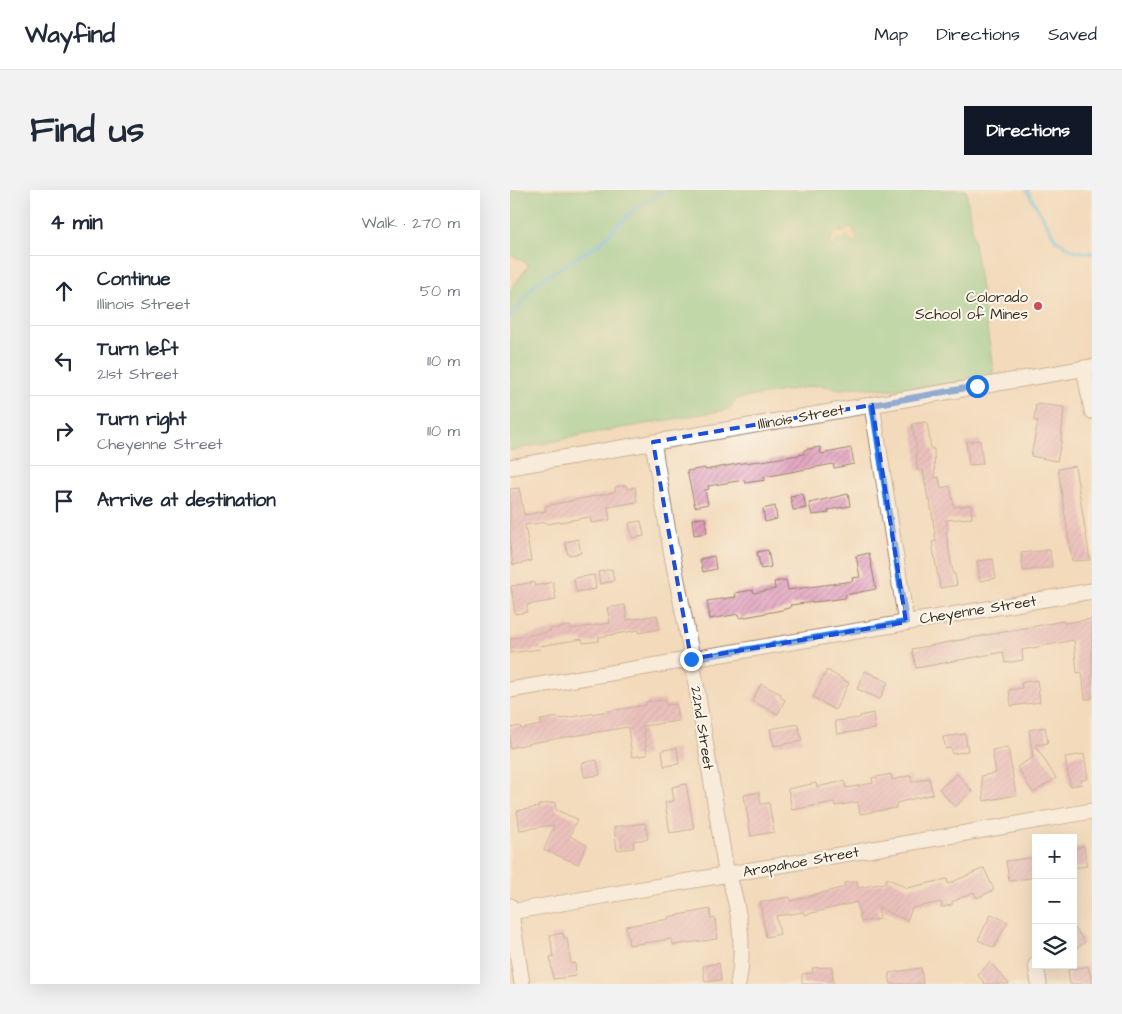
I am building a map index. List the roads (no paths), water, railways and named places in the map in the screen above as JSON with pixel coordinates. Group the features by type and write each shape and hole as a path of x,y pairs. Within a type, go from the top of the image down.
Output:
{"street":[{"name":"Illinois Street","path":"510,467 1088,368"},
{"path":"1088,368 1092,411"},
{"path":"872,405 906,622"},
{"name":"22nd Street","path":"653,442 727,874 733,889 743,948 738,984"},
{"name":"Cheyenne Street","path":"510,690 1092,591"},
{"name":"Arapahoe Street","path":"510,910 1092,811"},
{"path":"510,910 522,984"},
{"path":"1036,969 1039,984"}],"waterway":[{"path":"510,318 536,283 599,244 633,210 649,199 668,190"},
{"path":"1027,190 1056,240 1075,251 1092,253"}],"place":[{"name":"Colorado School of Mines","path":"1038,306"}]}
